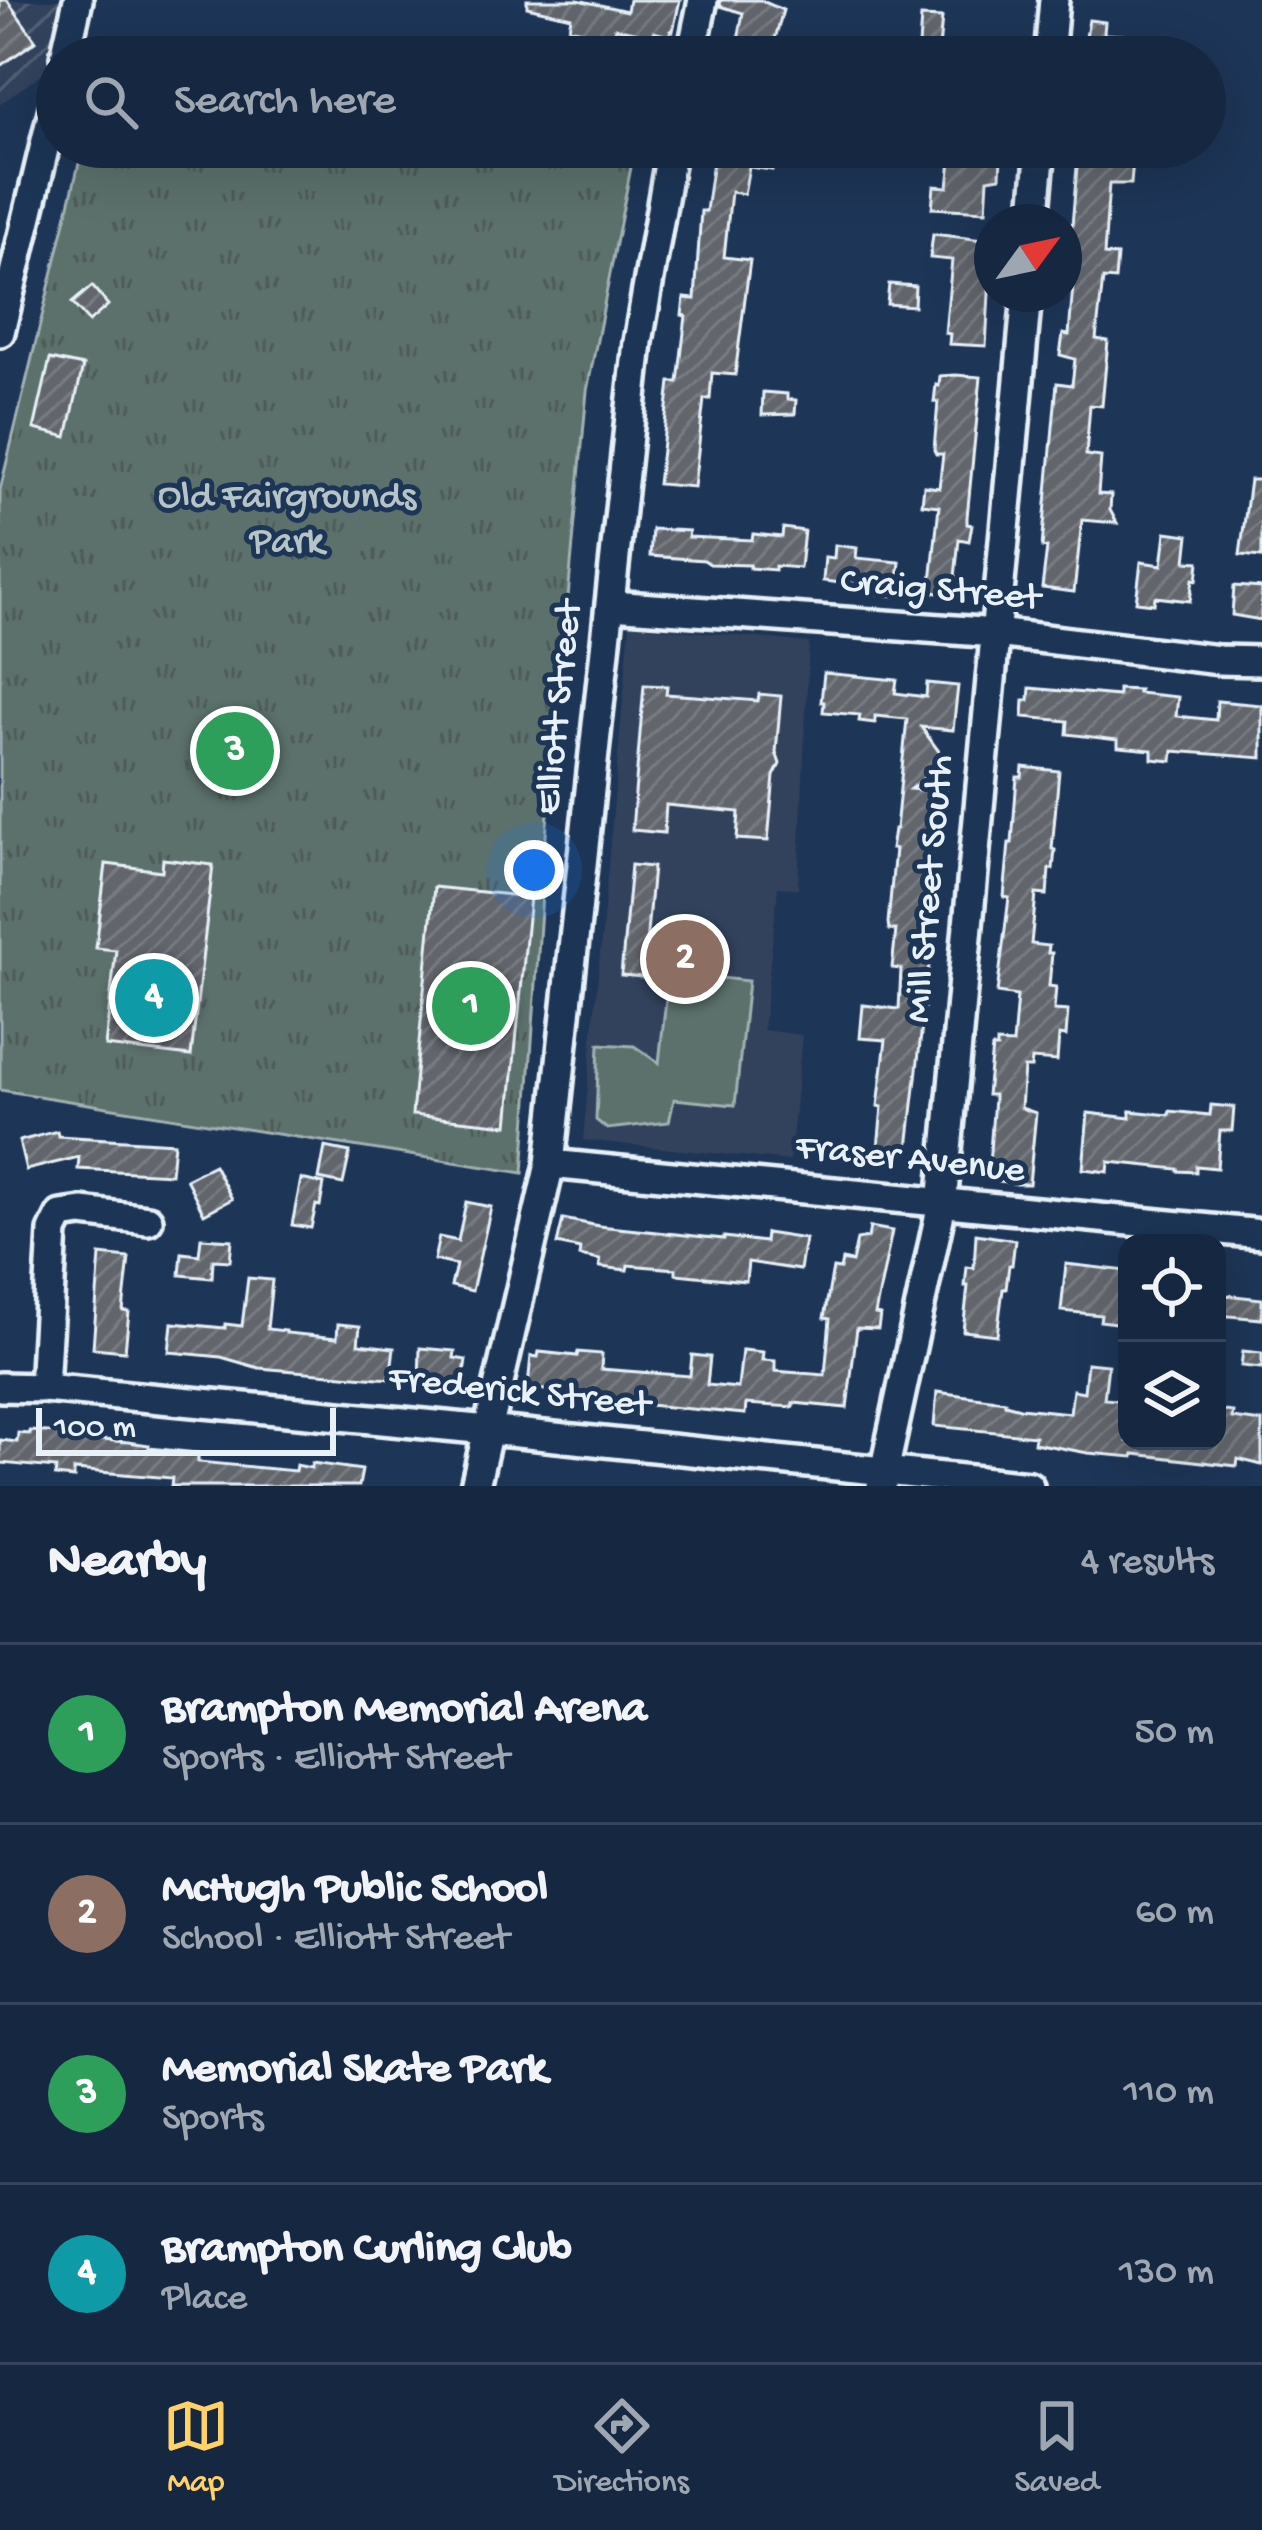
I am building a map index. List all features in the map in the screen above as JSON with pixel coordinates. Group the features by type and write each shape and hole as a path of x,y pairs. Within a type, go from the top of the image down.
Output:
{"street":[{"path":"70,36 78,0"},
{"path":"695,36 703,0"},
{"path":"1051,36 1054,0"},
{"path":"0,332 39,168"},
{"name":"Elliott Street","path":"475,1486 550,1164 638,342 668,168"},
{"path":"1035,204 1038,168"},
{"name":"Mill Street South","path":"883,1479 942,1204 1025,312"},
{"name":"Craig Street","path":"611,605 996,633 1262,661"},
{"name":"Fraser Avenue","path":"550,1164 1262,1234"},
{"path":"44,1388 53,1231 61,1215 82,1212 148,1220"},
{"name":"Frederick Street","path":"0,1387 488,1430 883,1479 1029,1486"}],"shaded area":[{"path":"0,0 63,0 58,36 36,36 36,78 0,104"},
{"path":"630,625 809,643 798,888 778,887 763,1030 802,1035 790,1161 583,1140"}],"green space":[{"name":"Old Fairgrounds Park","path":"78,168 631,168 587,391 546,836 523,1173 0,1090 0,490"},
{"path":"669,972 748,981 735,1105 674,1099 669,1122 607,1129 596,1120 599,1044 634,1046 659,1063"}],"building":[{"path":"0,0 7,0 36,41 0,66"},
{"path":"527,0 578,0 627,11 629,0 680,0 669,36 615,28 613,36 604,36 569,28 571,17 527,7"},
{"path":"721,0 760,0 783,10 776,36 739,36 743,13 720,6"},
{"path":"921,17 942,18 940,36 920,36"},
{"path":"1089,20 1105,22 1104,34 1123,35 1123,36 1086,36"},
{"path":"712,168 749,168 744,194 731,192 724,257 750,260 735,375 712,373 710,399 704,399 694,487 658,484 670,382 678,382 684,298 695,299 701,211 706,211"},
{"path":"950,168 1000,168 1000,177 988,179 986,204 974,204 974,210 932,208 934,186 948,187"},
{"path":"1077,168 1132,168 1131,184 1109,184 1104,255 1117,256 1115,280 1103,279 1096,339 1108,341 1102,406 1090,405 1086,455 1101,457 1098,494 1111,495 1110,510 1117,523 1082,520 1074,592 1042,588 1057,383 1072,385 1075,359 1060,355 1063,334 1069,335 1071,312 1082,312 1082,204 1074,204"},
{"path":"933,234 974,239 974,312 988,312 986,346 949,344 950,334 945,333 952,260 930,258"},
{"path":"889,284 915,286 914,306 887,304"},
{"path":"92,286 108,305 89,322 72,303"},
{"path":"50,359 83,366 67,437 34,429"},
{"path":"940,376 981,377 967,517 967,524 972,525 969,541 959,539 958,595 930,592 939,506 922,504 924,486 939,488 943,454 934,450 936,385"},
{"path":"763,392 787,394 787,399 796,400 795,414 762,415"},
{"path":"1250,480 1262,480 1262,557 1240,555"},
{"path":"783,528 804,531 800,568 750,568 650,556 652,529 689,531 688,537 752,540 753,534 782,537"},
{"path":"1166,532 1189,535 1186,561 1199,562 1190,601 1155,597 1154,604 1136,602 1141,562 1162,565"},
{"path":"835,545 857,548 856,558 900,562 896,596 877,594 877,587 823,581 825,557 834,558"},
{"path":"1234,586 1262,588 1261,620 1232,615"},
{"path":"824,673 897,680 895,693 926,697 927,683 958,686 953,730 921,727 946,761 910,789 945,792 942,817 934,816 930,865 938,866 931,947 908,1148 903,1148 902,1161 877,1158 886,1040 860,1038 863,1005 899,1009 901,969 892,968 896,930 889,930 888,923 895,849 891,849 907,719 875,716 875,723 859,721 860,715 823,712"},
{"path":"644,685 667,686 666,694 758,701 759,694 781,696 776,752 780,764 774,776 768,841 737,839 739,812 666,805 664,833 632,830"},
{"path":"1030,688 1118,696 1118,689 1139,690 1178,697 1176,716 1216,720 1217,701 1262,705 1262,758 1173,751 1172,761 1152,759 1152,750 1118,747 1118,740 1067,734 1068,721 1023,717"},
{"path":"1023,767 1059,771 1053,869 1049,869 1047,895 1036,894 1031,944 1049,946 1049,986 1056,987 1054,1010 1068,1011 1066,1036 1059,1035 1057,1061 1032,1059 1031,1068 1024,1068 1021,1108 1036,1113 1029,1184 1017,1184 988,1179 994,1095 987,1095 992,1048 997,1043 1013,1044 1017,996 997,993 1009,898 1004,897 1009,843 1017,777 1022,777"},
{"path":"163,859 213,865 191,1056 105,1046 116,950 96,948 106,864 162,871"},
{"path":"631,865 653,867 643,977 621,975"},
{"path":"434,887 530,897 508,1125 412,1115"},
{"path":"1211,1105 1234,1107 1232,1131 1220,1131 1217,1168 1196,1166 1196,1172 1178,1171 1109,1162 1108,1172 1083,1169 1088,1113 1130,1118 1130,1111 1210,1115"},
{"path":"57,1131 58,1136 174,1143 171,1174 78,1169 79,1157 26,1170 19,1141"},
{"path":"325,1147 350,1152 343,1184 319,1179"},
{"path":"214,1165 232,1199 204,1214 186,1179"},
{"path":"301,1179 324,1184 311,1228 292,1225"},
{"path":"466,1202 491,1207 472,1291 451,1286 456,1265 434,1260 439,1237 458,1241"},
{"path":"563,1219 724,1239 765,1242 766,1233 805,1239 800,1270 748,1262 746,1281 676,1274 676,1269 600,1267 600,1260 579,1256 580,1249 557,1244"},
{"path":"870,1227 892,1231 875,1314 880,1315 878,1329 857,1328 847,1408 746,1404 745,1414 573,1398 573,1393 528,1386 531,1356 538,1357 539,1352 602,1354 601,1369 690,1376 692,1355 710,1357 707,1385 738,1388 742,1350 763,1352 762,1360 775,1361 775,1371 825,1375 830,1319 824,1318 833,1268 840,1269 842,1260 852,1262 857,1240 868,1238"},
{"path":"976,1234 1015,1240 997,1335 963,1331 967,1267 974,1268"},
{"path":"201,1238 232,1240 230,1261 213,1260 212,1278 180,1275 182,1253 199,1255"},
{"path":"100,1255 129,1258 123,1311 129,1312 125,1351 93,1348"},
{"path":"1066,1264 1118,1270 1118,1323 1100,1321 1101,1315 1061,1311"},
{"path":"248,1278 272,1280 267,1329 337,1338 338,1324 360,1326 358,1344 394,1348 390,1379 259,1368 221,1357 169,1352 172,1323 242,1326"},
{"path":"1226,1295 1262,1299 1262,1319 1226,1316"},
{"path":"420,1348 455,1351 454,1358 466,1360 463,1382 419,1380"},
{"path":"1243,1351 1262,1353 1262,1368 1241,1366"},
{"path":"1087,1363 1108,1365 1104,1399 1118,1400 1118,1450 1226,1450 1226,1411 1233,1412 1232,1418 1262,1422 1262,1465 1238,1459 1237,1466 1088,1453 1034,1443 1035,1436 934,1426 937,1392 1070,1413 1073,1390 1084,1392"},
{"path":"18,1433 198,1453 198,1462 295,1471 296,1465 311,1468 312,1463 362,1470 359,1486 171,1486 172,1478 74,1470 74,1478 55,1476 56,1468 0,1463 0,1440 17,1442"}],"place":[{"name":"Memorial Skate Park","path":"235,751"},
{"name":"McHugh Public School","path":"685,959"},
{"name":"Brampton Curling Club","path":"154,998"},
{"name":"Brampton Memorial Arena","path":"471,1006"}]}
